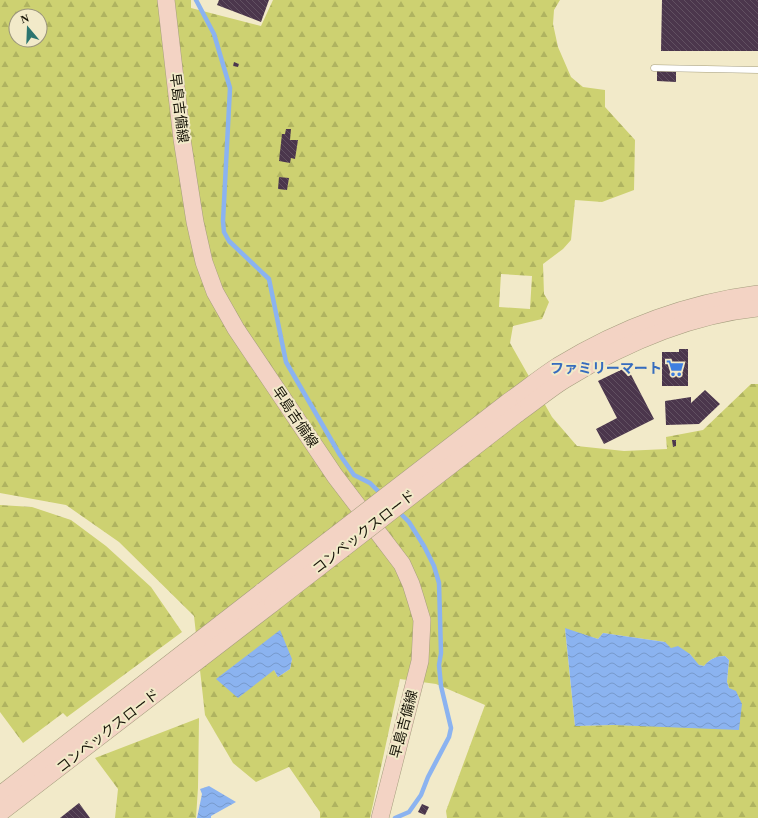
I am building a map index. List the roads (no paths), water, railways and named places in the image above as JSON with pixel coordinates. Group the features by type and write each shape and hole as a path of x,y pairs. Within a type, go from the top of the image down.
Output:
{"street":[{"name":"早島吉備線","path":"166,0 182,140 195,222 204,262 215,292 236,328 293,415 335,476 402,564 411,584 422,620 420,661 380,818"},
{"name":"コンベックスロード","path":"0,795 268,597 513,408 557,367 598,344 643,323 700,304 758,294"},
{"name":"コンベックスロード","path":"513,408 603,358 646,337 702,318 728,312 758,308"},
{"name":"コンベックスロード","path":"0,814 268,597"}],"lane":[{"path":"654,68 758,70"}],"water":[{"path":"565,628 598,639 603,633 665,642 671,648 678,646 690,654 699,665 704,666 713,658 725,656 729,660 727,682 729,688 736,691 742,704 739,730 613,725 575,726"},
{"path":"280,630 292,659 290,669 278,677 274,670 238,698 216,679"},
{"path":"209,786 236,802 211,816 211,818 197,818 202,794 200,789"}],"waterway":[{"path":"196,0 214,34 230,88 223,221 224,232 229,241 269,279 286,362 340,455 354,475 370,483 383,496"},
{"path":"395,818 409,812 421,795 428,777 449,737 451,728 441,686 439,665 441,653 439,583 434,566 424,546 409,522 398,511"}],"place":[{"name":"ファミリーマート","path":"675,368"}]}
